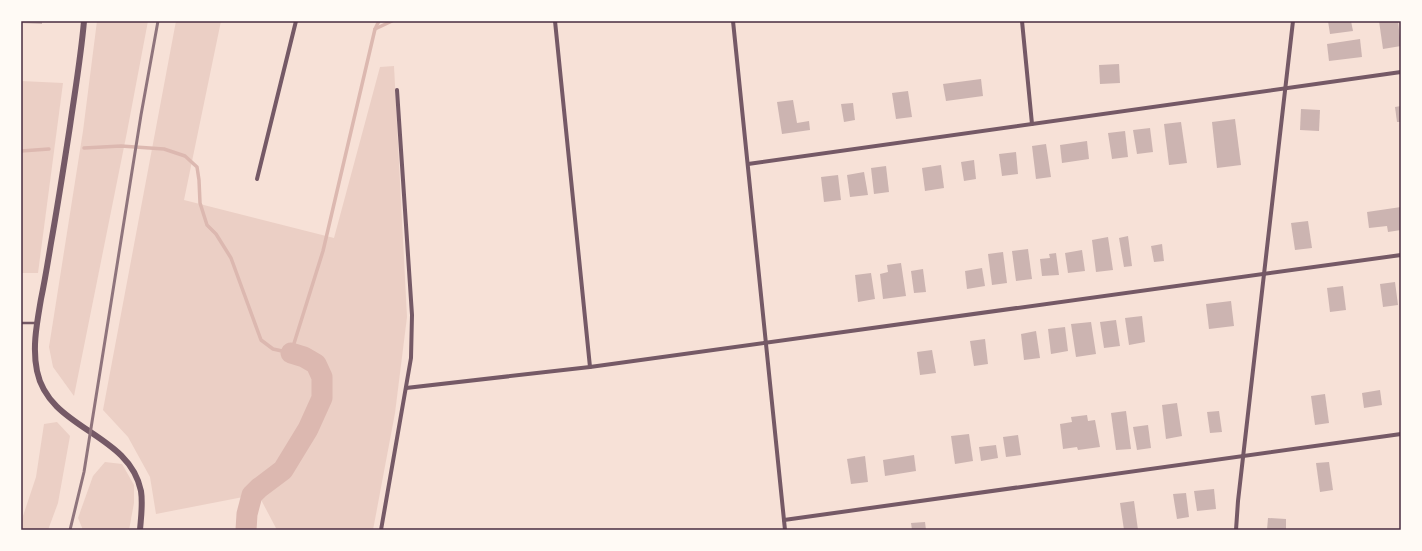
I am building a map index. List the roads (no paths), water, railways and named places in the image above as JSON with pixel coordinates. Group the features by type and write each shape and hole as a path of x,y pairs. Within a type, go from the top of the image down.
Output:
{"street":[{"path":"84,21 78,74 60,190 37,323 34,346 35,360 38,376 44,390 52,402 66,416 107,443 129,464 141,491 142,512 140,530"},
{"path":"257,179 296,21"},
{"path":"555,21 590,367"},
{"path":"733,21 785,530"},
{"path":"1022,21 1032,124"},
{"path":"1236,530 1263,273 1293,21"},
{"path":"748,164 1401,72"},
{"path":"381,530 411,358 412,315 397,90"},
{"path":"406,388 590,367 1401,255"},
{"path":"784,520 1401,434"}],"lane":[{"path":"21,323 37,323"}],"waterway":[{"path":"84,148 121,146 164,149 185,156 197,167 200,203 207,225 216,234 231,258 261,340 273,349 291,353 323,251 375,29 379,21"},
{"path":"375,29 392,21"},
{"path":"21,151 49,149"},
{"path":"246,530 247,514 252,495 283,470 308,429 322,398 322,377 316,364 304,357 291,353"}],"railway":[{"path":"70,530 84,472 141,115 158,21"}]}
